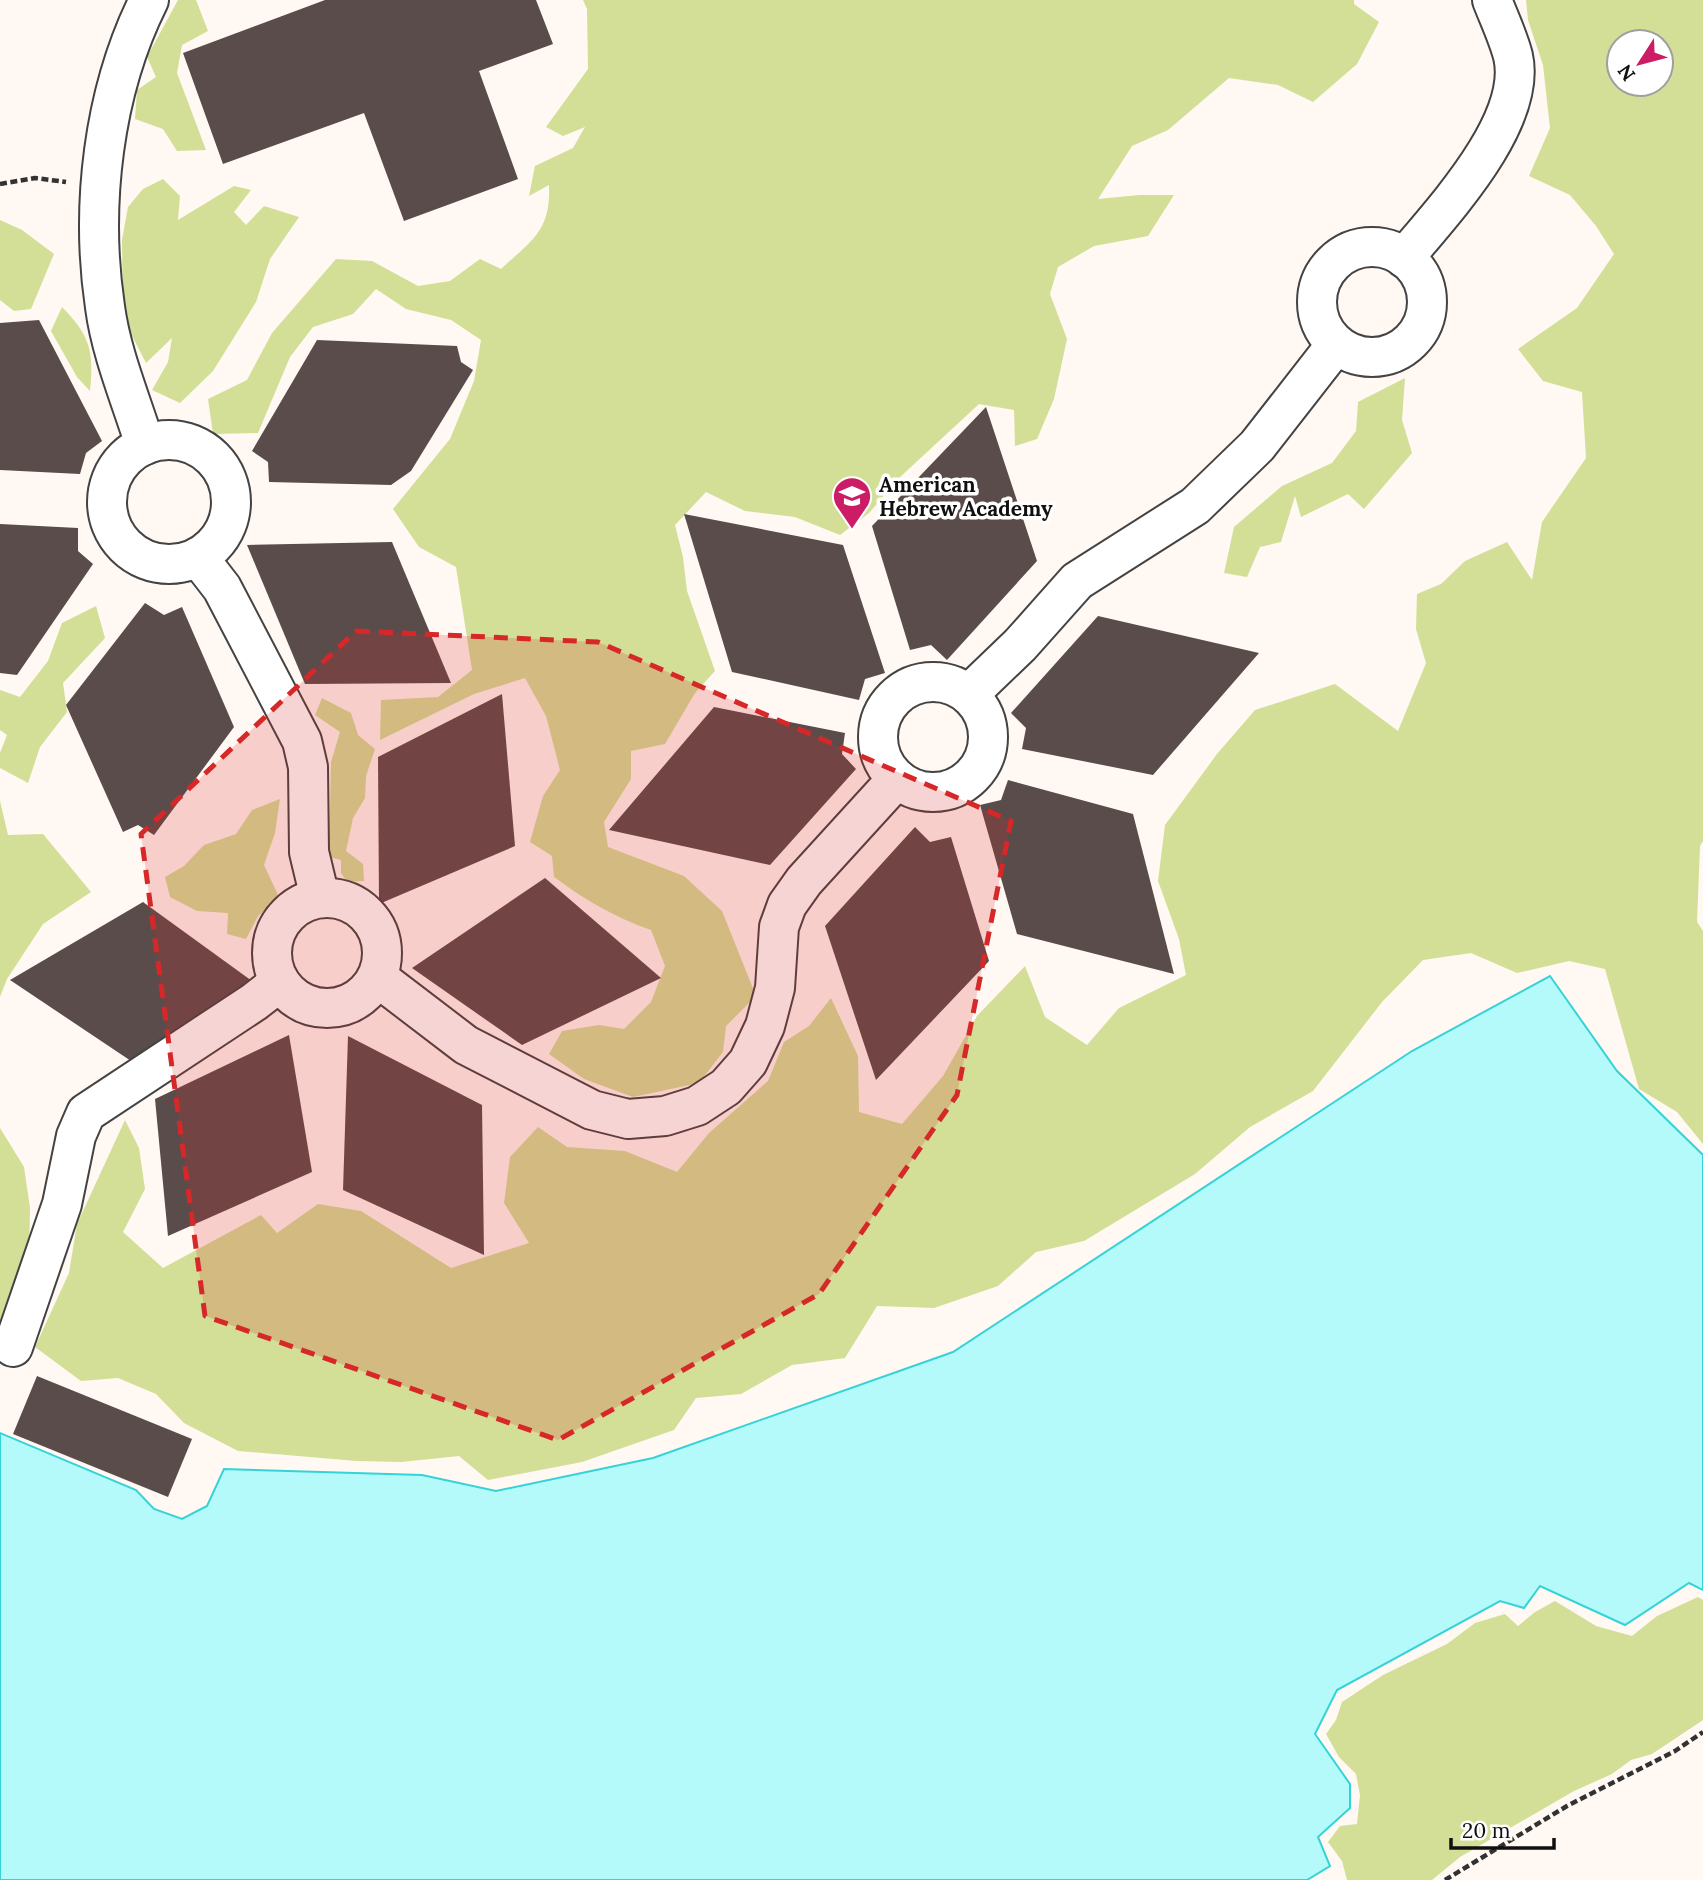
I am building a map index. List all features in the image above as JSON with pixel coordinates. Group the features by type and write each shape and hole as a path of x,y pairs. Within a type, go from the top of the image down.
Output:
{"street":[{"path":"145,445 105,309 100,258 101,188 111,110 137,23 149,0"},
{"path":"1404,258 1451,201 1504,124 1510,107 1513,57 1492,0"},
{"path":"1376,247 1404,258 1420,275 1426,293 1426,313 1420,330 1407,345 1391,355 1372,358 1335,346 1318,316 1320,281 1329,266 1343,255 1376,247"},
{"path":"969,694 1020,645 1077,581 1195,506 1257,446 1335,346"},
{"path":"168,440 186,442 216,461 226,477 230,512 225,529 214,544 198,557 178,563 157,563 137,556 122,542 111,524 107,504 109,483 119,464 145,445 168,440"},
{"path":"198,557 222,588 270,674 302,741 308,767 309,852 320,898"},
{"path":"933,681 952,684 969,694 980,707 989,740 985,758 976,772 962,784 947,790 929,792 912,788 897,779 885,764 879,746 878,727 885,708 898,694 915,684 933,681"},
{"path":"377,977 425,1017 466,1045 592,1110 628,1119 665,1116 697,1106 726,1087 748,1062 765,1026 775,988 779,927 788,905 804,881 897,779"},
{"path":"320,898 338,899 355,905 369,917 379,933 382,951 377,977 361,997 347,1005 314,1007 299,1001 280,982 272,960 273,943 279,926 289,913 304,903 320,898"},
{"path":"13,1346 62,1204 76,1136 86,1113 280,982"}],"path":[{"path":"0,184 35,178 101,188"},
{"path":"1445,1880 1567,1806 1675,1751 1703,1732"}],"highlighted area":[{"path":"356,631 598,642 1011,821 957,1095 819,1294 558,1440 205,1316 141,834"}],"green space":[{"path":"178,0 196,0 208,31 182,45 177,73 206,150 177,151 163,129 135,119 137,90 156,77 147,57"},
{"path":"583,0 1354,0 1354,4 1379,22 1357,64 1313,102 1278,85 1229,78 1168,130 1132,146 1098,199 1174,195 1148,236 1094,246 1058,267 1050,294 1067,339 1054,399 1037,439 1015,446 1014,410 979,404 899,478 869,513 840,535 795,517 745,511 706,492 675,525 683,557 687,591 715,671 695,693 665,744 631,751 631,779 604,822 608,847 684,876 722,911 756,996 726,1026 723,1052 699,1083 633,1097 584,1079 549,1054 562,1031 599,1025 624,1029 651,1002 665,966 651,930 600,907 554,877 552,856 530,842 543,796 560,770 546,716 525,678 474,694 380,740 381,700 438,697 472,670 456,567 419,547 393,509 450,439 474,381 481,340 451,320 406,309 376,289 353,314 313,327 290,357 258,433 213,434 208,399 247,380 272,333 336,259 372,261 418,286 450,281 480,259 501,269 530,242 543,224 549,201 549,185 529,196 535,166 573,148 585,127 563,136 546,127 588,69 587,9"},
{"path":"1526,0 1703,0 1703,841 1700,846 1697,922 1703,931 1703,1144 1677,1112 1639,1089 1605,969 1569,961 1517,973 1471,953 1423,960 1382,1002 1313,1091 1250,1127 1195,1174 1084,1241 1036,1252 998,1286 934,1308 877,1306 845,1358 792,1365 741,1394 696,1398 674,1430 582,1462 488,1480 459,1456 401,1462 238,1451 184,1423 156,1394 118,1378 81,1381 35,1347 69,1273 77,1224 125,1120 139,1148 145,1189 123,1232 163,1268 261,1215 277,1233 318,1204 361,1211 451,1268 529,1243 504,1203 510,1157 538,1127 567,1147 625,1151 677,1172 709,1133 768,1081 784,1042 809,1026 831,998 858,1056 859,1112 902,1124 943,1076 977,1016 1025,966 1045,1017 1087,1045 1119,1008 1186,975 1179,939 1158,881 1165,825 1217,754 1255,710 1335,684 1398,731 1426,663 1416,629 1417,594 1441,584 1465,561 1507,542 1532,580 1542,522 1586,458 1582,392 1543,381 1518,349 1577,308 1614,254 1596,226 1570,195 1529,176 1550,128 1543,65 1528,20"},
{"path":"163,179 180,196 178,220 234,186 251,190 234,212 246,225 264,206 299,217 270,259 256,302 213,371 180,403 152,390 168,362 172,338 146,363 123,318 122,240 128,207 143,189"},
{"path":"0,220 22,230 54,254 31,309 14,311 0,300"},
{"path":"62,307 79,327 88,344 91,365 90,391 77,377 51,331"},
{"path":"1405,378 1402,420 1412,453 1364,509 1348,494 1301,517 1295,496 1281,542 1260,547 1247,577 1224,573 1234,527 1282,486 1332,463 1356,431 1358,402"},
{"path":"96,606 105,638 63,683 67,712 40,747 28,783 0,768 0,753 7,735 0,730 0,690 20,697 48,661 62,623"},
{"path":"322,698 351,713 358,735 375,749 366,776 365,798 353,818 346,851 363,864 364,881 347,882 341,873 341,860 329,857 331,762 340,732 315,715"},
{"path":"280,799 275,833 264,865 279,897 258,916 246,939 227,934 228,913 197,911 170,897 165,877 184,866 204,845 236,834 252,810"},
{"path":"0,801 8,835 43,834 91,892 43,924 7,979 0,997"},
{"path":"0,1128 24,1167 30,1208 29,1259 0,1350"},
{"path":"1698,1597 1703,1600 1703,1720 1652,1754 1631,1760 1612,1774 1574,1791 1460,1857 1432,1880 1347,1880 1342,1861 1328,1842 1340,1826 1357,1824 1360,1795 1356,1774 1339,1757 1326,1734 1336,1720 1342,1702 1383,1675 1447,1644 1475,1623 1505,1614 1518,1626 1555,1601 1596,1626 1632,1636 1657,1616"}],"water":[{"path":"1550,976 1617,1071 1703,1155 1703,1590 1689,1583 1625,1625 1540,1586 1524,1608 1500,1601 1337,1690 1315,1734 1350,1784 1350,1808 1318,1837 1330,1866 1307,1880 0,1880 0,1433 136,1490 154,1509 182,1519 207,1506 224,1469 422,1475 496,1491 653,1458 953,1352 1412,1051"}],"building":[{"path":"325,0 536,0 553,44 479,71 518,179 404,221 364,113 223,164 183,53"},
{"path":"39,320 102,441 86,453 80,474 0,470 0,323"},
{"path":"317,340 457,346 461,362 473,370 411,471 391,485 269,482 268,462 252,451"},
{"path":"986,407 1037,561 947,660 931,645 910,650 872,526"},
{"path":"684,514 843,545 885,673 865,679 859,700 732,672"},
{"path":"0,524 78,528 78,551 93,564 17,675 0,673"},
{"path":"392,542 451,683 305,684 247,545"},
{"path":"145,603 164,615 182,607 234,727 154,835 138,825 123,832 66,705"},
{"path":"1098,616 1259,653 1153,775 1022,749 1026,728 1011,713"},
{"path":"502,694 515,846 379,904 378,757"},
{"path":"714,707 845,733 842,754 856,769 770,865 609,830"},
{"path":"1008,780 1133,814 1174,974 1017,934 980,805 1001,800"},
{"path":"915,827 930,842 951,837 989,961 876,1080 825,926"},
{"path":"545,878 661,978 522,1045 412,968"},
{"path":"143,902 252,981 140,1067 10,980"},
{"path":"289,1035 312,1172 168,1236 155,1099"},
{"path":"348,1036 482,1105 484,1255 343,1190"},
{"path":"37,1376 192,1439 168,1497 13,1434"}],"place":[{"name":"American Hebrew Academy","path":"852,530"}]}
